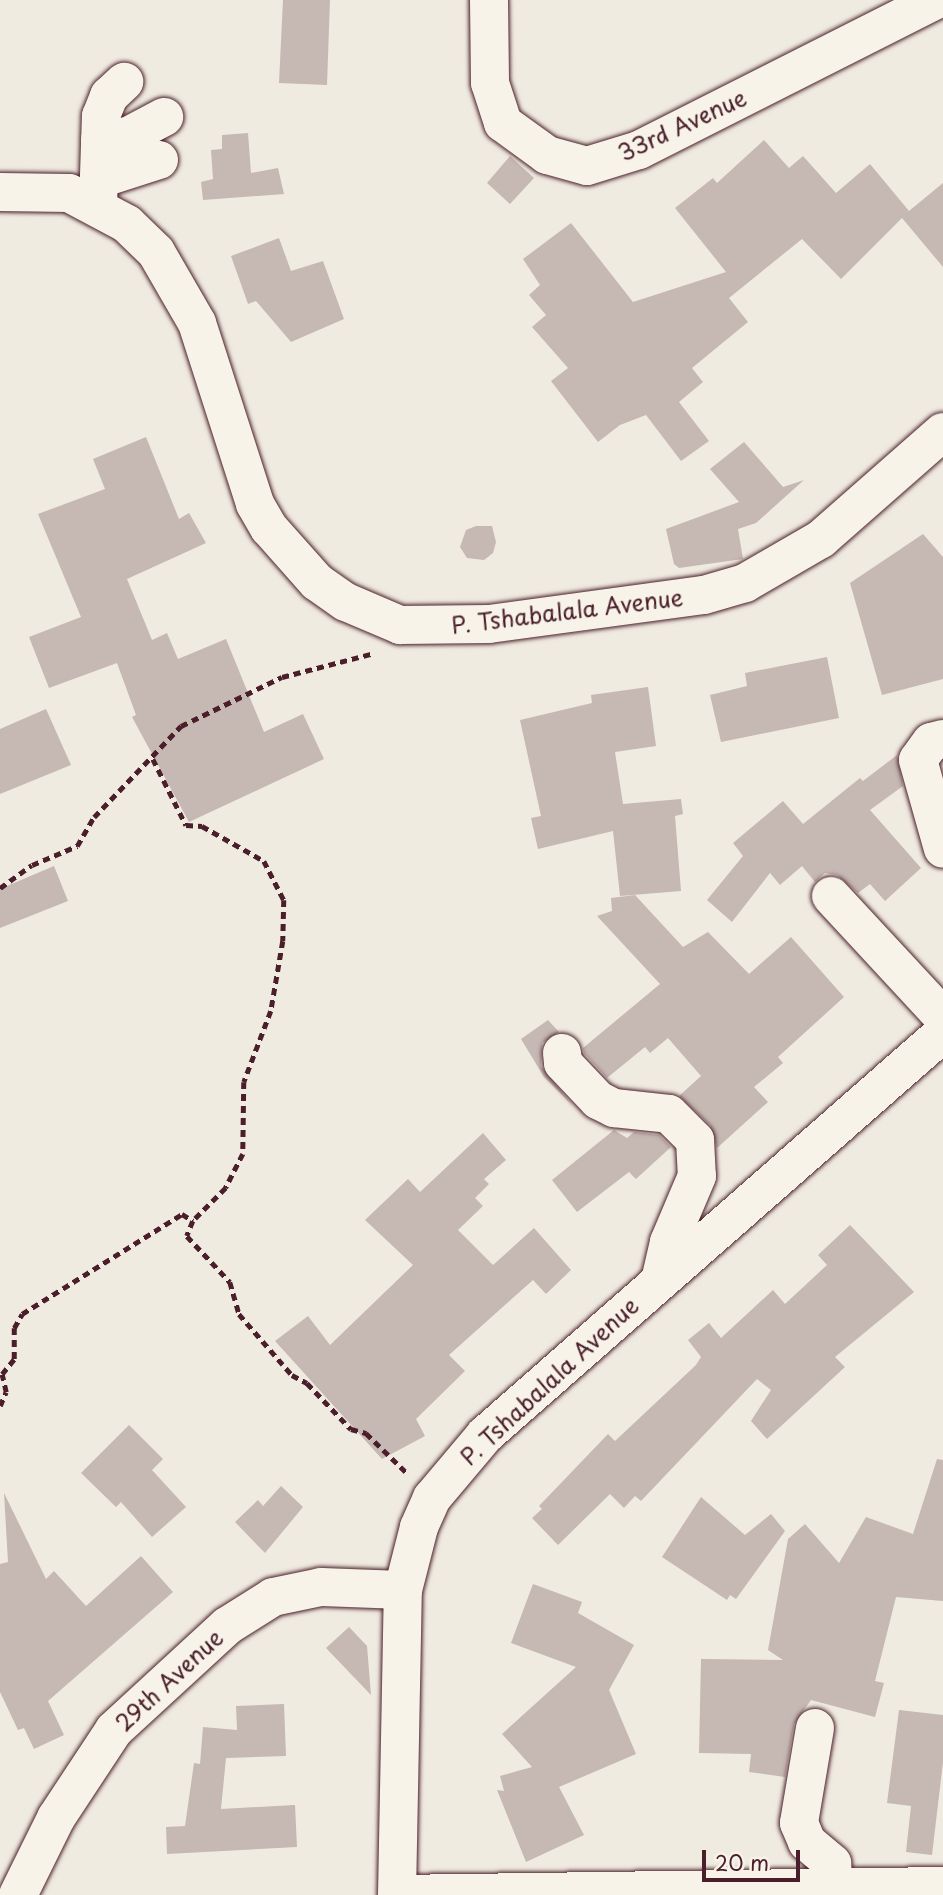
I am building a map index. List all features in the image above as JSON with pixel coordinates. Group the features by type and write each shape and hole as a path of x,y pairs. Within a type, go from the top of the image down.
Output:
{"street":[{"name":"33rd Avenue","path":"489,0 490,83 503,123 547,155 587,166 639,150 936,0"},
{"path":"124,82 109,96 101,116 99,192 159,160"},
{"path":"100,140 128,136 164,117"},
{"name":"P. Tshabalala Avenue","path":"1,186 69,193 99,192 156,252 176,280 197,323 256,505 269,528 317,583 369,613 400,625 489,624 704,595 745,583 821,539 943,432"},
{"path":"943,739 931,742 918,760 943,849"},
{"path":"831,896 943,1017"},
{"name":"P. Tshabalala Avenue","path":"397,1895 403,1590 419,1528 432,1498 485,1434 943,1033"},
{"path":"562,1053 563,1063 598,1100 614,1108 669,1114 695,1140 697,1176 669,1242 661,1278"},
{"name":"29th Avenue","path":"18,1895 56,1818 114,1730 227,1626 273,1597 321,1587 403,1590"},
{"path":"815,1728 799,1823 807,1842 832,1863 834,1888"},
{"path":"397,1895 943,1886"}],"path":[{"path":"0,888 32,865 77,846 94,817 153,759 181,726 282,677 372,654 390,642 400,625"},
{"path":"153,759 186,825 202,827 264,861 284,901 283,941 271,1011 244,1082 247,1134 243,1154 226,1188 193,1222 187,1236 230,1282 239,1314 292,1375 307,1383 351,1429 366,1433 432,1498"},
{"path":"0,1406 6,1392 2,1374 14,1359 13,1328 22,1314 39,1300 92,1274 174,1217 182,1214 193,1222"}],"building":[{"path":"283,0 330,0 327,85 279,83"},
{"path":"248,133 251,173 278,168 284,194 203,200 201,182 213,179 211,150 222,149 222,135"},
{"path":"764,140 789,168 803,156 836,193 870,164 909,211 943,183 943,267 902,218 841,279 802,239 729,298 748,322 692,368 703,382 679,402 709,441 681,461 646,415 620,425 598,442 551,381 568,368 532,327 546,315 529,295 540,285 523,259 571,223 633,302 726,272 675,208 713,178 717,183"},
{"path":"510,156 534,178 510,204 487,183"},
{"path":"279,238 291,271 323,261 344,319 291,342 256,301 248,304 231,256"},
{"path":"146,437 179,519 189,513 206,543 127,579 152,640 167,633 178,659 226,639 264,732 303,714 324,759 189,822 132,717 136,715 117,663 49,688 29,637 81,617 38,514 105,489 93,459"},
{"path":"744,442 783,487 804,480 756,523 738,529 743,559 679,568 674,564 666,529 739,502 710,469"},
{"path":"476,526 492,526 496,542 493,553 484,560 467,558 460,547 466,530"},
{"path":"923,534 943,557 943,679 882,695 850,583"},
{"path":"827,657 839,718 721,742 710,695 747,686 745,673"},
{"path":"648,687 656,746 615,752 623,804 681,799 683,814 675,816 681,891 620,896 613,831 538,849 531,818 541,816 520,720 592,703 591,695"},
{"path":"46,709 71,765 0,794 0,729"},
{"path":"897,755 903,786 870,810 921,868 885,901 870,884 858,893 837,875 825,873 815,882 802,866 780,885 770,873 732,922 707,900 743,856 733,843 783,801 803,824 860,778 863,781"},
{"path":"54,866 68,901 0,928 0,889"},
{"path":"635,895 683,947 708,932 749,974 791,937 844,997 778,1057 783,1063 754,1087 768,1102 717,1148 710,1125 679,1096 701,1076 668,1038 650,1053 645,1047 607,1078 584,1053 583,1048 660,984 597,916 612,911 611,898"},
{"path":"548,1020 559,1032 542,1043 541,1066 573,1106 544,1077 521,1039"},
{"path":"614,1130 627,1138 634,1132 659,1135 671,1147 636,1179 629,1172 577,1212 552,1180"},
{"path":"483,1133 506,1160 484,1179 489,1184 475,1198 483,1206 458,1230 493,1265 534,1228 571,1270 546,1294 533,1280 449,1355 465,1371 416,1419 425,1436 382,1459 275,1341 308,1316 330,1345 413,1265 365,1220 408,1179 420,1192"},
{"path":"850,1225 914,1292 835,1357 845,1367 767,1439 751,1421 771,1390 757,1379 641,1501 635,1496 624,1508 610,1494 558,1545 532,1518 542,1509 539,1506 608,1434 615,1441 696,1365 701,1357 688,1340 709,1323 721,1338 773,1290 785,1304 827,1265 818,1255"},
{"path":"129,1425 163,1459 152,1470 186,1507 152,1537 121,1502 116,1507 81,1473"},
{"path":"937,1459 943,1460 943,1601 896,1597 875,1681 884,1683 875,1717 811,1700 794,1724 785,1777 749,1772 751,1754 699,1753 701,1659 783,1660 768,1650 788,1539 805,1524 839,1563 866,1517 913,1534"},
{"path":"281,1486 303,1507 265,1553 235,1522 258,1500 263,1506"},
{"path":"4,1493 46,1579 54,1571 86,1606 141,1556 173,1592 48,1701 64,1735 34,1749 24,1728 18,1730 0,1692 0,1564 8,1562"},
{"path":"701,1497 745,1535 771,1514 785,1531 736,1599 730,1595 727,1600 662,1557"},
{"path":"533,1584 582,1602 578,1613 634,1645 609,1690 636,1754 559,1787 584,1835 526,1862 497,1790 504,1791 500,1776 532,1767 502,1734 576,1667 511,1643"},
{"path":"349,1627 367,1646 371,1695 326,1648"},
{"path":"284,1704 286,1756 226,1758 221,1809 295,1805 297,1847 167,1854 166,1827 185,1826 194,1763 200,1764 203,1727 237,1730 236,1706"},
{"path":"899,1710 943,1715 943,1762 932,1855 906,1852 911,1806 887,1803"}]}
